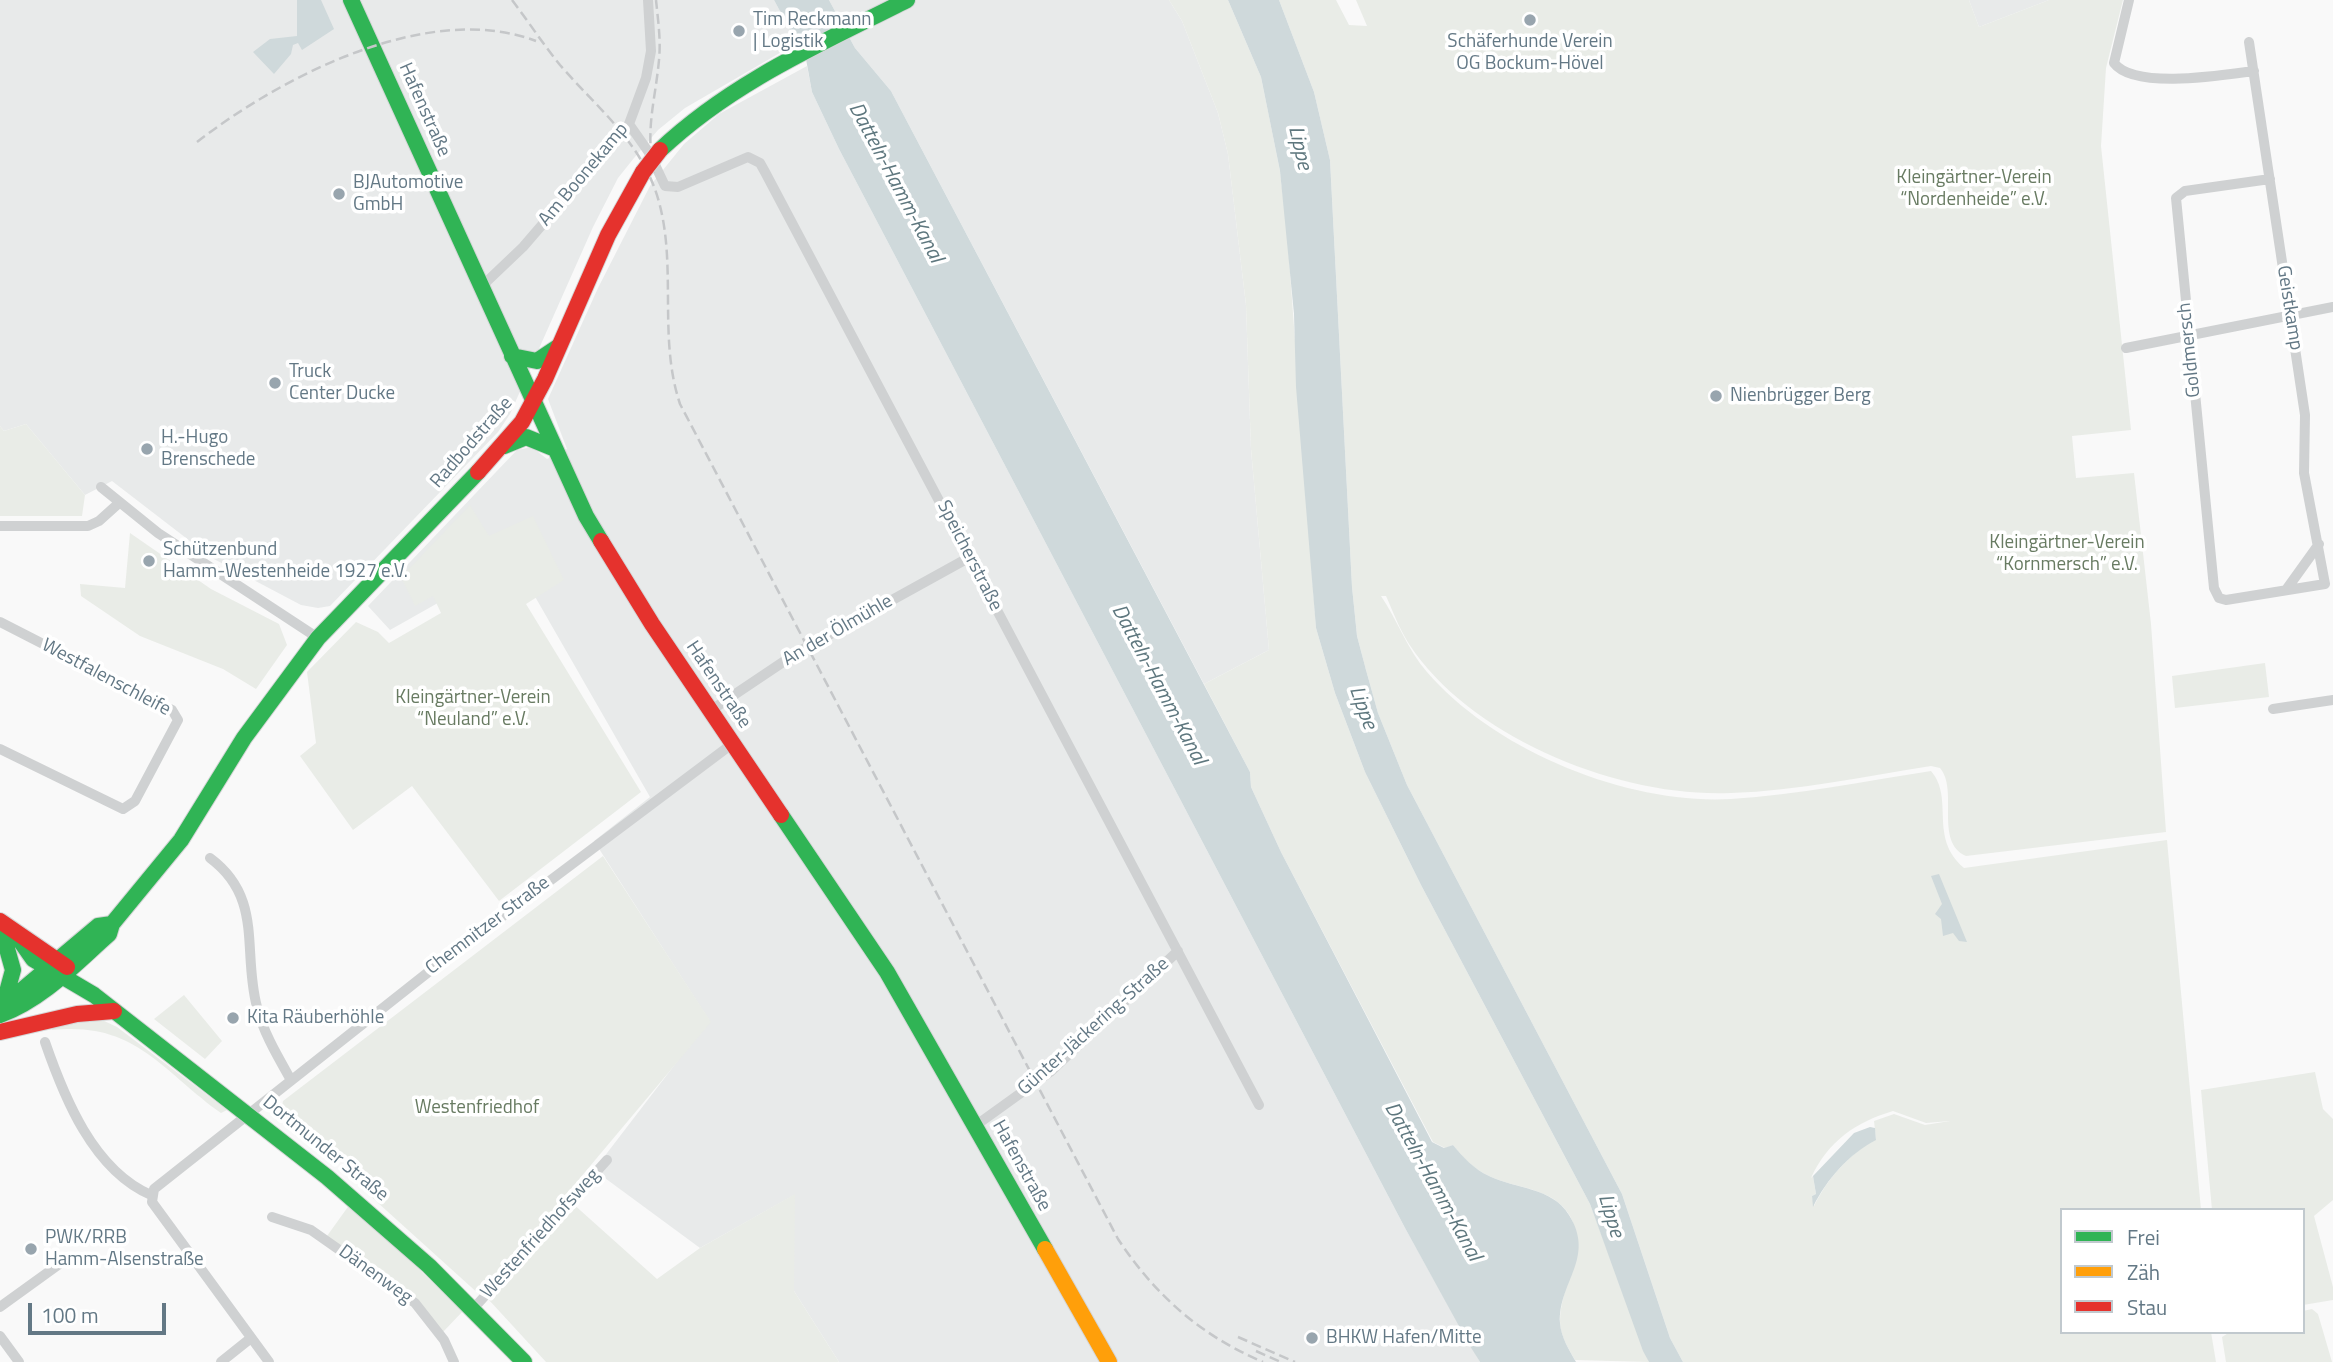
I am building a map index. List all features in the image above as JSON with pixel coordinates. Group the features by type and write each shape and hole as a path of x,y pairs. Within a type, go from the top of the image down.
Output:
{"main road":[{"name":"Hafenstraße","path":"351,0 553,448 608,556 887,972 1109,1362"},
{"name":"Radbodstraße","path":"3,1012 24,1006 98,926 112,924 318,638 500,448 533,404 608,234 643,172 660,150 719,100 906,0"},
{"path":"512,356 537,361 560,345"},
{"path":"500,448 526,437 553,448"},
{"path":"3,1012 13,970 5,926"},
{"name":"Dortmunder Straße","path":"5,926 25,936 60,970 371,1212 474,1308 524,1362"},
{"path":"0,1031 77,1014 114,1011"}],"street":[{"name":"Am Boonekamp","path":"481,287 523,247 629,124 646,78 651,51 648,0"},
{"path":"2129,0 2114,63 2126,72 2168,80 2254,71"},
{"name":"Geistkamp","path":"2219,598 2226,600 2325,584 2305,473 2305,415 2249,42"},
{"name":"Speicherstraße","path":"629,124 650,154 665,187 678,187 741,158 748,157 760,163 826,282 1259,1105"},
{"name":"Goldmersch","path":"2219,598 2214,588 2188,335 2177,195 2270,179"},
{"path":"2126,348 2333,307"},
{"path":"101,487 185,552 318,638"},
{"path":"0,526 88,526 100,521 119,502"},
{"path":"2286,590 2319,544"},
{"name":"An der Ölmühle","path":"710,711 797,653 970,557"},
{"name":"Westfalenschleife","path":"0,622 172,710 178,720 135,801 122,809 0,749"},
{"path":"2273,709 2333,700"},
{"name":"Chemnitzer Straße","path":"151,1195 430,970 732,744"},
{"path":"210,858 236,884 244,901 257,1008 291,1080"},
{"name":"Günter-Jäckering-Straße","path":"975,1126 1049,1072 1178,951"},
{"path":"45,1042 80,1123 125,1178 151,1195 152,1202 269,1362"},
{"name":"Westenfriedhofsweg","path":"474,1308 607,1160"},
{"name":"Dänenweg","path":"272,1217 310,1230 415,1303 444,1340 454,1362"},
{"path":"0,1307 65,1260"},
{"path":"0,1336 19,1362"},
{"path":"221,1362 251,1338"}],"shaded area":[{"path":"0,0 774,0 797,43 685,108 658,130 634,158 618,178 593,227 510,414 498,432 330,606 318,608 301,605 212,558 112,481 85,495 26,424 4,431 0,426"},
{"path":"829,0 1169,0 1182,21 1218,113 1228,154 1246,305 1251,449 1269,650 1204,684 891,91 855,48"},
{"path":"1969,0 2049,0 1979,27"},
{"path":"807,66 812,92 839,149 1405,1228 1480,1362 839,1362 794,1291 794,1195 700,1248 594,1170 709,1020 594,841 650,797 514,560 390,630 368,606 517,450 532,447 547,459 567,449 548,399 598,288 650,186 684,144 719,114"}],"green space":[{"path":"1169,0 1228,0 1261,77 1280,171 1287,231 1316,628 1335,693 1365,772 1421,885 1590,1204 1649,1362 1575,1360 1560,1326 1561,1309 1576,1241 1570,1216 1554,1199 1489,1176 1469,1163 1453,1145 1445,1148 1433,1142 1281,852 1251,787 1250,772 1204,684 1269,650 1251,449 1246,305 1228,154 1218,113 1182,21"},
{"path":"1279,0 1336,0 1349,25 1367,26 1356,0 1969,0 1979,27 2049,0 2123,0 2106,68 2101,146 2131,430 2072,436 2076,478 2134,473 2151,624 2166,832 1966,856 1956,849 1951,839 1948,789 1940,768 1931,766 1806,786 1731,793 1688,792 1643,785 1597,773 1552,756 1509,734 1470,708 1436,678 1409,644 1386,596 1381,596 1420,663 1455,700 1489,726 1526,748 1607,782 1650,793 1691,799 1731,799 1806,791 1931,771 1941,794 1947,844 1964,868 2167,840 2201,1208 2060,1208 2060,1334 2211,1334 2216,1362 1683,1362 1670,1338 1622,1194 1407,785 1378,713 1357,636 1352,587 1330,160 1314,92","holes":["1893,1111 1926,1123 1950,1121 1925,1125 1894,1114 1874,1121 1876,1139 1840,1168 1814,1206 1812,1196 1816,1194 1813,1176 1811,1178 1826,1153 1855,1127"]},
{"path":"26,424 85,495 82,516 0,516 0,426 4,431"},
{"name":"Kleingärtner-Verein “Neuland” e.V.","path":"470,505 489,536 533,516 564,580 526,604 641,792 499,901 412,786 353,830 300,756 316,743 307,672 356,622 378,632 389,643 441,613 433,596 415,606 401,577"},
{"path":"130,533 211,589 279,624 287,645 256,689 223,669 140,636 81,596 80,584 125,588"},
{"path":"2265,663 2269,697 2175,708 2172,676"},
{"name":"Westenfriedhof","path":"603,856 711,1022 481,1296 356,1183 364,1174 282,1106 283,1101"},
{"path":"184,995 222,1041 205,1059 154,1019"},
{"path":"100,1019 117,1027 227,1110 221,1113 163,1065 126,1041 105,1033 81,1029 52,1030 50,1023"},
{"path":"2315,1072 2323,1109 2333,1119 2333,1200 2314,1216 2333,1287 2333,1300 2305,1305 2305,1208 2212,1208 2201,1090"},
{"path":"795,1194 794,1291 839,1362 546,1362 489,1300 571,1202 657,1279 700,1248"},
{"path":"350,1204 463,1311 443,1332 327,1236"},
{"path":"2312,1309 2318,1314 2332,1362 2226,1362 2222,1337 2227,1334 2305,1334 2305,1311"}],"water":[{"path":"297,0 321,0 334,29 302,50 298,43 293,45 291,54 274,74 253,52 270,39 297,36"},
{"name":"Datteln-Hamm-Kanal","path":"774,0 829,0 855,48 891,91 1250,772 1251,787 1281,852 1432,1142 1444,1148 1453,1145 1484,1173 1543,1194 1562,1206 1569,1215 1579,1244 1574,1270 1564,1295 1560,1323 1576,1362 1480,1362 1470,1346 1405,1228 839,149 812,92 804,48 797,43"},
{"name":"Lippe","path":"1228,0 1279,0 1314,92 1330,160 1352,587 1357,636 1378,713 1407,785 1622,1194 1670,1338 1683,1362 1649,1362 1643,1351 1590,1204 1421,885 1365,772 1335,693 1316,628 1296,387 1294,314 1280,171 1261,77"},
{"path":"1939,874 1967,942 1959,941 1953,933 1943,936 1941,919 1935,914 1942,904 1931,876"},
{"path":"1870,1127 1875,1128 1876,1140 1857,1152 1840,1168 1813,1207 1812,1196 1816,1194 1813,1176 1854,1133"}],"railway":[{"path":"512,0 560,65 631,144 652,181 664,227 670,354 680,404 1118,1239 1148,1278 1181,1312 1219,1339 1263,1362"},
{"path":"654,173 650,142 660,45 656,0"},
{"path":"197,142 270,93 313,71 358,52 403,38 449,30 494,31 536,41"},
{"path":"1238,1337 1295,1362"},
{"path":"1256,1351 1281,1362"}],"traffic: fast":[{"path":"351,0 586,516 601,541"},
{"path":"660,150 688,126 747,84 907,0"},
{"path":"512,356 537,361 558,347"},
{"path":"504,446 526,437 553,448"},
{"path":"0,1015 44,990 109,934 112,924 181,840 244,738 318,638 478,472"},
{"path":"781,815 887,972 1045,1249"},
{"path":"8,1010 16,995 98,926 112,924"},
{"path":"2,931 13,970 4,1003"},
{"path":"14,932 33,959 94,995 327,1177 429,1266 524,1362"}],"traffic: slow":[{"path":"1045,1249 1109,1362"}],"traffic: jam":[{"path":"643,172 660,150"},
{"path":"478,472 522,422 545,379 608,235 643,172"},
{"path":"601,541 652,624 781,815"},
{"path":"0,921 67,967"},
{"path":"0,1032 77,1014 114,1011"}],"place":[{"name":"Schäferhunde Verein OG Bockum-Hövel","path":"1530,20"},
{"name":"Tim Reckmann | Logistik","path":"739,31"},
{"name":"BJAutomotive GmbH","path":"339,194"},
{"name":"Truck Center Ducke","path":"275,383"},
{"name":"Nienbrügger Berg","path":"1716,396"},
{"name":"H.-Hugo Brenschede","path":"147,449"},
{"name":"Schützenbund Hamm-Westenheide 1927 e.V.","path":"149,561"},
{"name":"Kita Räuberhöhle","path":"233,1018"},
{"name":"PWK/RRB Hamm-Alsenstraße","path":"31,1249"},
{"name":"BHKW Hafen/Mitte","path":"1312,1338"}],"park label":[{"name":"Kleingärtner-Verein “Nordenheide” e.V.","path":"1974,189"},
{"name":"Kleingärtner-Verein “Kornmersch” e.V.","path":"2067,554"}]}
